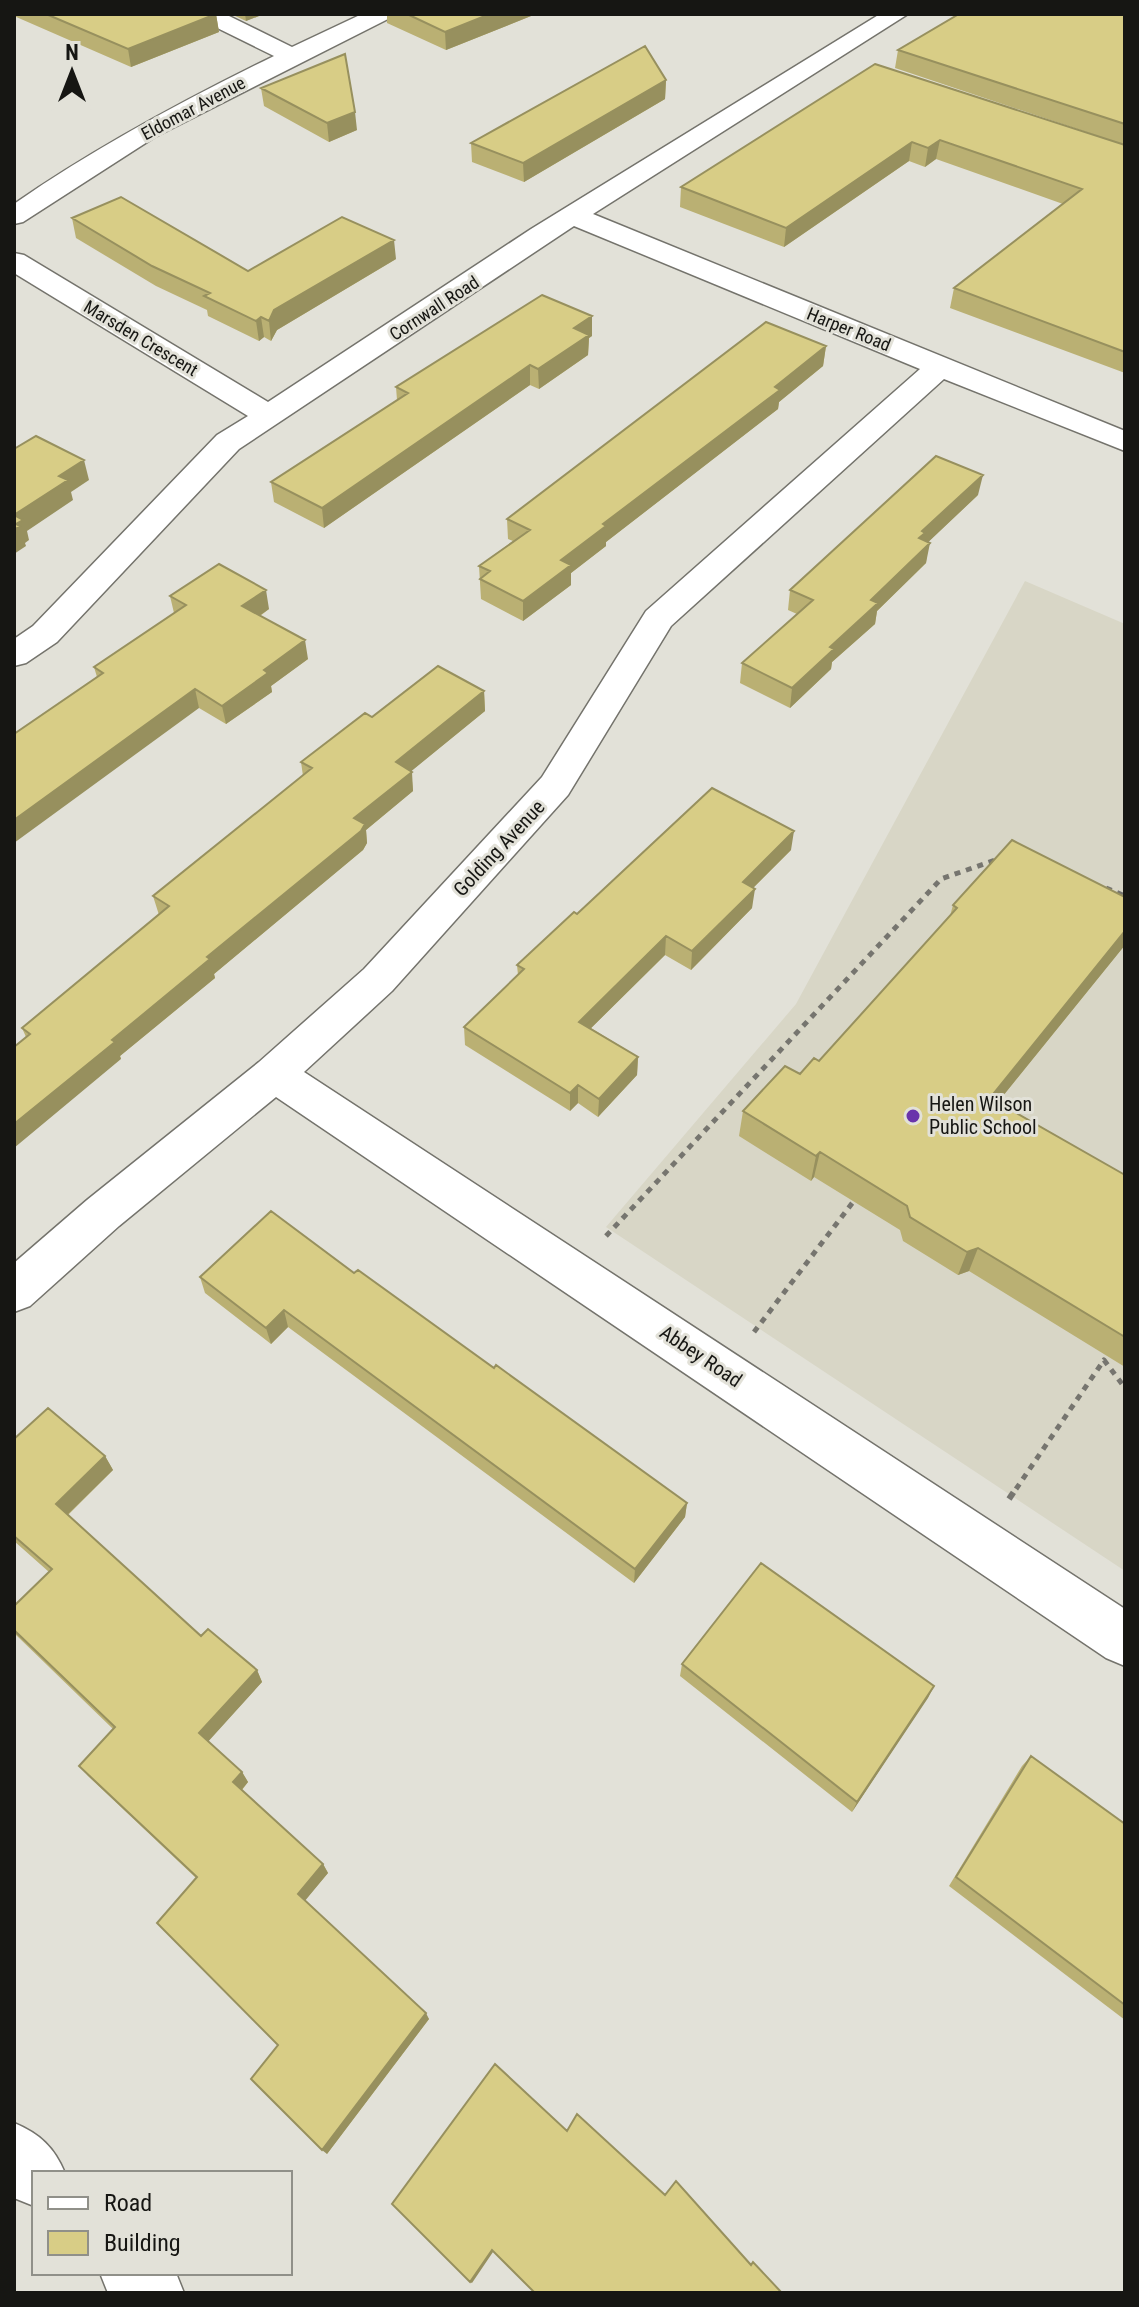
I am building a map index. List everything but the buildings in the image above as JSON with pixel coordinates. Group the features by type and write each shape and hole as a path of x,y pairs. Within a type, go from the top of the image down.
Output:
{"street":[{"path":"207,14 292,56"},
{"name":"Eldomar Avenue","path":"14,216 45,193 147,132 380,14"},
{"name":"Cornwall Road","path":"14,655 45,634 228,442 573,216 896,14"},
{"path":"828,56 854,65"},
{"name":"Harper Road","path":"573,216 1125,442"},
{"name":"Marsden Crescent","path":"14,261 268,415"},
{"name":"Golding Avenue","path":"14,1292 103,1213 274,1074 378,980 555,786 658,619 941,366"},
{"name":"Abbey Road","path":"274,1074 1125,1640"},
{"path":"14,2154 32,2173"},
{"path":"134,2275 152,2293"}],"path":[{"path":"605,1237 941,879 1008,855"},
{"path":"1096,883 1125,896"},
{"path":"724,1371 853,1202"},
{"path":"979,1542 1104,1360 1125,1388"}],"shaded area":[{"name":"Helen Wilson Public School","path":"1025,581 1125,624 1125,1571 606,1227 796,1004"}],"place":[{"name":"Helen Wilson Public School","path":"913,1116"}]}
